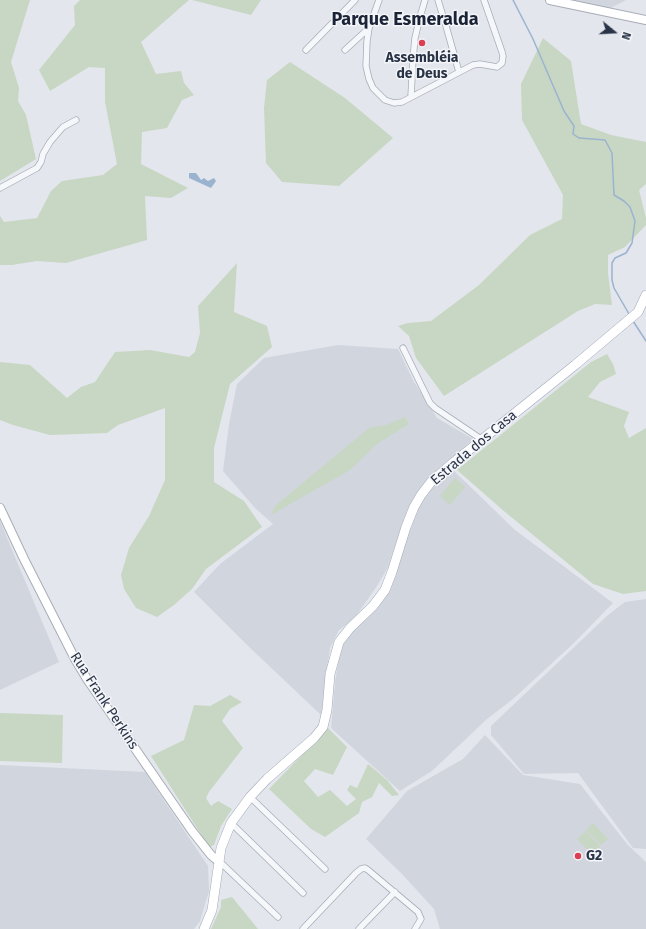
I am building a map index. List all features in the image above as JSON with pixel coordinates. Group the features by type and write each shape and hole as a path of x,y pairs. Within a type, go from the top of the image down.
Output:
{"main road":[{"path":"640,312 646,295"},
{"name":"Estrada dos Casa","path":"204,929 212,910 215,896 218,861 222,844 231,823 250,797 267,779 320,732 328,710 330,674 339,642 350,628 366,614 385,590 406,527 414,507 421,495 431,482 481,439 640,312"}],"street":[{"path":"306,50 355,0"},
{"path":"379,0 369,28 366,66 369,79 374,88 385,100 394,103 402,102 411,96 477,64 497,67 502,64 502,52 484,0"},
{"path":"411,96 416,38 425,0"},
{"path":"438,0 459,72"},
{"path":"550,0 646,20"},
{"path":"345,50 369,28"},
{"path":"0,188 37,168 50,142 63,126 76,120"},
{"path":"403,348 430,403 435,408 481,439"},
{"name":"Rua Frank Perkins","path":"0,508 74,659 192,831 211,855 218,861"},
{"path":"250,797 325,869"},
{"path":"231,823 303,894"},
{"path":"218,861 278,917"},
{"path":"303,929 356,872 365,868 418,912 421,916 420,922 415,929"},
{"path":"359,929 395,892"}],"shaded area":[{"path":"565,0 626,0 609,9"},
{"path":"338,345 398,349 414,382 437,418 473,439 426,481 407,511 387,569 354,619 339,630 330,648 321,715 194,592 220,564 273,524 255,508 223,471 229,424 237,384 264,358"},
{"path":"453,470 515,530 613,603 575,642 513,699 487,719 432,771 400,791 331,728 335,683 341,643 388,593 415,517 417,507 431,488"},
{"path":"0,521 59,662 0,690"},
{"path":"646,599 646,849 633,848 578,773 524,774 491,735 491,726 608,615 625,602"},
{"path":"485,735 523,775 580,784 627,844 646,862 646,929 440,929 434,909 403,875 366,839 407,791 463,759"},
{"path":"0,765 145,772 208,866 209,891 200,921 194,929 0,929"}],"green space":[{"path":"0,0 30,0 11,62 19,88 18,101 26,115 36,159 0,181"},
{"path":"80,0 189,0 141,42 156,74 181,71 184,83 194,95 182,100 167,128 142,132 141,164 188,188 171,198 145,196 147,240 66,263 37,261 12,265 0,265 0,216 4,222 37,218 51,191 62,181 103,175 117,164 105,102 105,68 89,67 50,91 39,70 75,25 74,6"},
{"path":"192,0 261,0 251,15"},
{"path":"543,38 571,61 581,124 611,135 646,142 646,184 639,190 646,218 646,225 625,247 608,255 608,273 612,305 595,304 578,311 444,396 416,358 409,336 398,326 408,323 431,321 479,285 530,235 562,219 563,195 522,120 521,84"},
{"path":"290,62 345,98 393,138 339,186 282,182 266,163 264,108 267,80"},
{"path":"237,263 234,312 267,326 272,347 230,384 214,448 214,482 244,501 262,527 206,569 192,589 174,605 157,617 136,608 124,589 121,575 129,548 149,516 165,480 165,408 118,425 107,433 50,435 13,425 0,420 0,362 30,365 67,398 81,387 95,382 115,352 150,350 189,357 195,352 200,333 198,306"},
{"path":"607,354 613,364 616,374 600,382 588,397 629,412 624,426 629,438 646,428 646,591 623,594 593,584 505,512 457,470 591,362"},
{"path":"405,417 409,424 377,444 350,470 271,515 275,506 369,428 386,425"},
{"path":"455,478 465,487 450,505 440,496"},
{"path":"230,695 242,702 230,709 222,721 243,748 206,798 211,806 218,801 232,809 221,826 214,845 209,847 151,756 184,740 194,705 210,706"},
{"path":"0,713 63,715 62,763 0,761"},
{"path":"328,728 347,747 333,775 315,769 304,781 318,797 330,790 347,806 356,799 347,790 350,785 357,788 368,764 387,780 399,795 392,796 379,783 372,797 362,802 359,813 325,837 311,829 269,789"},
{"path":"593,823 608,839 601,845 586,830"},
{"path":"586,831 600,846 592,854 577,839"},
{"path":"232,897 258,929 211,929 221,907 221,900"}],"water":[{"path":"189,173 196,173 201,180 204,178 208,181 214,178 216,181 211,188 189,178"}],"waterway":[{"path":"513,0 533,39 564,111 574,126 573,134 579,138 605,140 612,153 614,195 630,207 635,221 632,243 626,253 615,258 612,263 612,280 614,288 629,314"},
{"path":"633,321 646,341"}],"place":[{"name":"Assembléia de Deus","path":"422,43"},
{"name":"G2","path":"578,856"}],"district":[{"name":"Parque Esmeralda","path":"405,20"}]}
